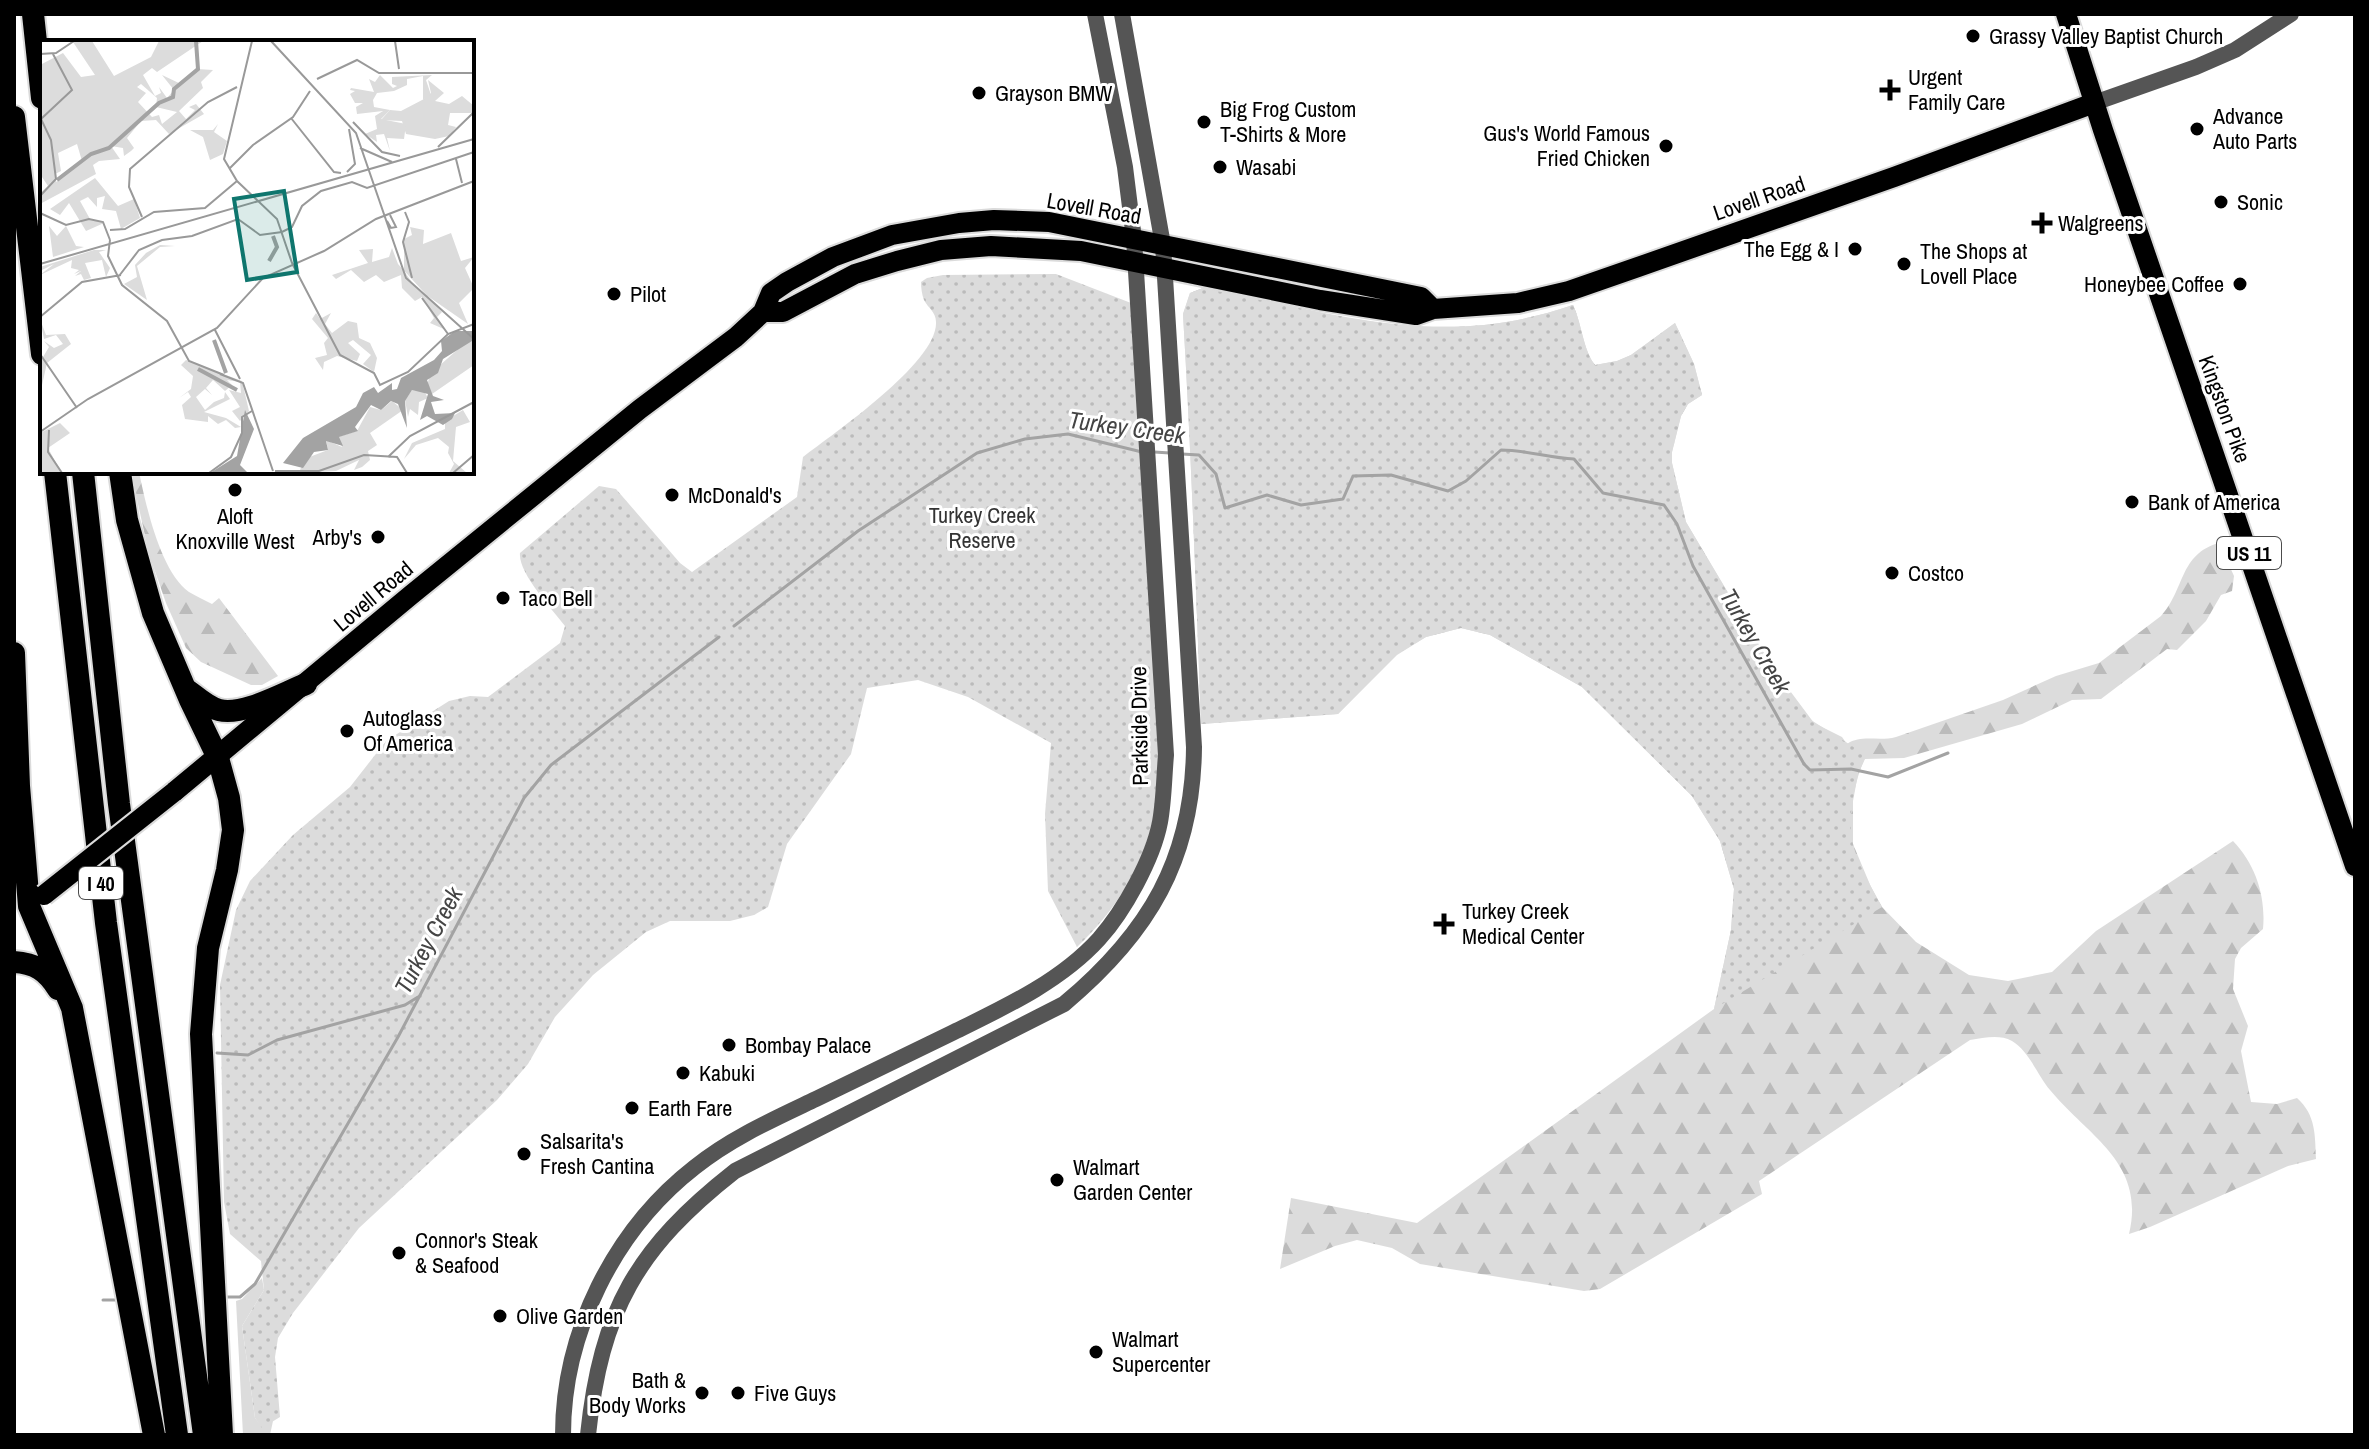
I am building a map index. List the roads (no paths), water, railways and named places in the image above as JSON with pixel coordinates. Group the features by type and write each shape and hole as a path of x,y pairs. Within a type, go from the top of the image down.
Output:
{"highway":[{"path":"33,14 40,79"},
{"path":"43,14 48,40"},
{"path":"14,117 40,337"},
{"name":"I 40","path":"55,474 106,923 177,1435"},
{"name":"I 40","path":"83,474 119,804 204,1435"},
{"path":"120,474 127,520 153,613 218,758 229,798 233,830 227,870 208,948 201,1034 222,1435"},
{"path":"14,653 19,786 29,906 72,1008 154,1435"},
{"path":"184,688 222,711 251,706 306,684"},
{"path":"14,962 45,971 72,1008"}],"main road":[{"name":"Kingston Pike","path":"2066,14 2355,866"},
{"name":"Lovell Road","path":"763,312 783,312 855,274 897,261 941,250 1003,246 1081,251 1416,315 1433,309 1518,303 1569,291 2094,103"},
{"name":"Lovell Road","path":"29,906 218,758 435,575 763,312 771,293 833,257 892,235 959,223 994,220 1049,222 1421,297 1433,309"},
{"path":"892,235 897,261"}],"street":[{"name":"Parkside Drive","path":"563,1435 568,1382 576,1343 601,1278 650,1210 686,1175 755,1128 989,1015 1076,961 1120,911 1143,870 1160,824 1166,755 1131,204 1095,14"},
{"path":"2094,103 2209,62 2235,50 2291,14"},
{"path":"1102,44 1125,22"},
{"path":"588,1435 594,1379 616,1310 644,1260 695,1202 735,1171 1064,1004 1117,954 1153,907 1185,832 1194,771 1165,268 1125,22"}],"waterway":[{"name":"Turkey Creek","path":"734,626 858,531 977,453 1025,439 1068,434 1142,452"},
{"name":"Turkey Creek","path":"1182,454 1199,455 1216,474 1225,508 1267,495 1301,505 1343,499 1353,476 1391,475 1448,491 1466,481 1501,450 1574,459 1603,493 1664,505 1677,524 1693,566 1810,770 1851,769 1888,777 1948,753"},
{"name":"Turkey Creek","path":"1154,452 1170,453"},
{"name":"Turkey Creek","path":"225,1297 240,1297 255,1284 398,1037 524,798 551,765 719,637"},
{"path":"217,1053 248,1055 277,1040 405,1005 418,997"},
{"name":"Turkey Creek","path":"103,1300 118,1300"}],"place":[{"name":"Grassy Valley Baptist Church","path":"1973,36"},
{"name":"Urgent Family Care","path":"1890,90"},
{"name":"Grayson BMW","path":"979,93"},
{"name":"Big Frog Custom T-Shirts & More","path":"1204,122"},
{"name":"Advance Auto Parts","path":"2197,129"},
{"name":"Gus's World Famous Fried Chicken","path":"1666,146"},
{"name":"Wasabi","path":"1220,167"},
{"name":"Sonic","path":"2221,202"},
{"name":"Walgreens","path":"2042,223"},
{"name":"The Egg & I","path":"1855,249"},
{"name":"The Shops at Lovell Place","path":"1904,264"},
{"name":"Honeybee Coffee","path":"2240,284"},
{"name":"Pilot","path":"614,294"},
{"name":"Aloft Knoxville West","path":"235,490"},
{"name":"McDonald's","path":"672,495"},
{"name":"Bank of America","path":"2132,502"},
{"name":"Arby's","path":"378,537"},
{"name":"Costco","path":"1892,573"},
{"name":"Taco Bell","path":"503,598"},
{"name":"Autoglass Of America","path":"347,731"},
{"name":"Turkey Creek Medical Center","path":"1444,924"},
{"name":"Bombay Palace","path":"729,1045"},
{"name":"Kabuki","path":"683,1073"},
{"name":"Earth Fare","path":"632,1108"},
{"name":"Salsarita's Fresh Cantina","path":"524,1154"},
{"name":"Walmart Garden Center","path":"1057,1180"},
{"name":"Connor's Steak & Seafood","path":"399,1253"},
{"name":"Olive Garden","path":"500,1316"},
{"name":"Walmart Supercenter","path":"1096,1352"},
{"name":"Bath & Body Works","path":"702,1393"},
{"name":"Five Guys","path":"738,1393"}],"park label":[{"name":"Turkey Creek Reserve","path":"982,528"}]}
